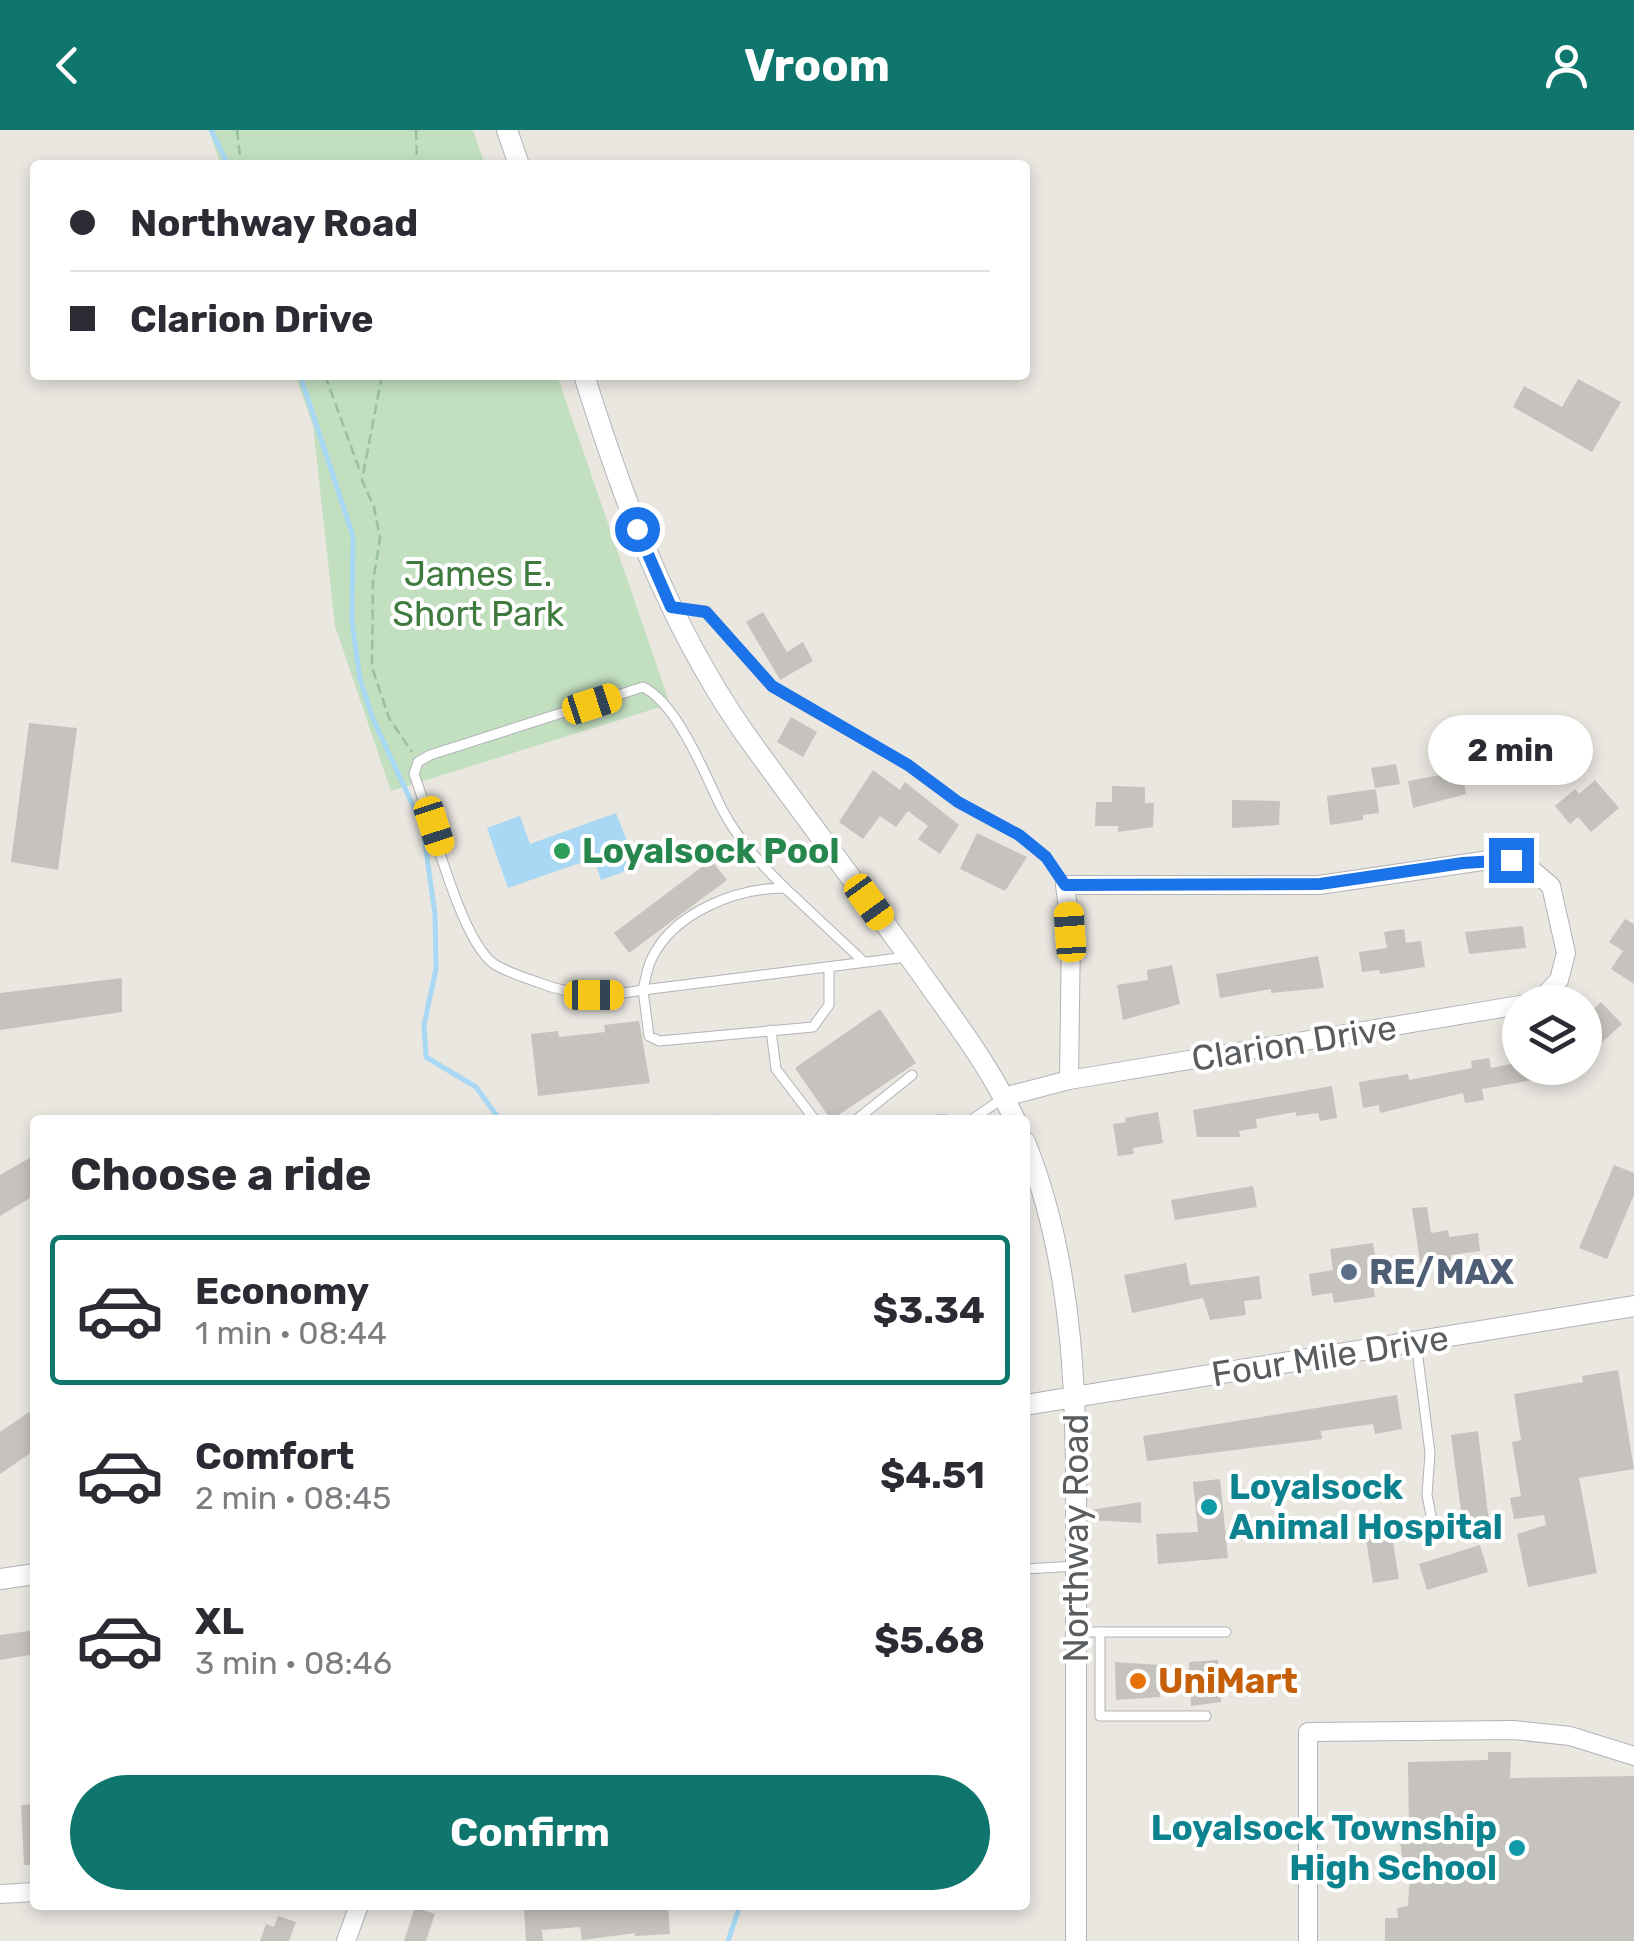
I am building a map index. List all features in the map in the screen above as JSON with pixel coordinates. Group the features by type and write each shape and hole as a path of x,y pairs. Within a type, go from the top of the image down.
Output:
{"street":[{"path":"508,130 517,160"},
{"path":"586,380 624,499 671,607 739,725 909,957 1013,1115"},
{"path":"1069,1080 1070,932 1065,885 1320,884 1496,859 1526,864 1551,886 1566,952 1554,985"},
{"name":"Clarion Drive","path":"1004,1097 1069,1080 1502,1008"},
{"name":"Northway Road","path":"1030,1156 1055,1228 1065,1279 1076,1395 1076,1941"},
{"name":"Four Mile Drive","path":"1030,1404 1634,1306"},
{"path":"0,1580 30,1575"},
{"path":"1308,1941 1308,1732 1514,1730 1570,1736 1634,1756"},
{"path":"0,1894 30,1892"},
{"path":"346,1941 357,1910"}],"lane":[{"path":"671,607 706,612 772,686 908,765 958,802 1019,835 1046,857 1065,885"},
{"path":"864,962 750,853 671,714 644,686 418,762 414,774 460,911 474,941 492,962 546,986 616,995 909,957"},
{"path":"785,888 762,888 719,900 672,932 652,958 642,990 649,1036 659,1041 812,1026 824,1016 829,1005 829,967"},
{"path":"771,1030 776,1070 811,1115"},
{"path":"862,1115 912,1075"},
{"path":"979,1115 1004,1097"},
{"path":"1416,1342 1430,1453 1428,1494 1435,1537"},
{"path":"1030,1570 1076,1566"},
{"path":"1076,1632 1226,1632"},
{"path":"1100,1632 1100,1716"},
{"path":"1076,1716 1206,1716"}],"path":[{"path":"237,130 241,160"},
{"path":"416,130 417,160"},
{"path":"328,380 374,507 380,538 373,582 372,667 389,718 418,762"},
{"path":"362,480 381,380"}],"green space":[{"path":"209,130 473,130 483,160 219,160"},
{"name":"James E. Short Park","path":"297,380 559,380 670,704 391,791 335,626 313,425"}],"water":[{"name":"Loyalsock Pool","path":"616,813 637,867 601,880 594,858 508,888 487,828 520,816 530,844"}],"building":[{"path":"1578,379 1621,402 1592,452 1513,407 1524,386 1562,407"},
{"path":"763,612 787,652 803,642 813,661 780,680 746,622"},
{"path":"791,717 817,732 803,757 777,742"},
{"path":"29,723 77,728 58,870 11,862"},
{"path":"1396,764 1400,784 1375,788 1371,768"},
{"path":"873,770 900,790 905,782 959,825 940,854 918,839 928,826 908,811 896,827 880,816 863,839 839,822"},
{"path":"1462,771 1466,794 1413,808 1408,781"},
{"path":"1595,780 1619,808 1591,832 1578,817 1570,824 1555,806 1575,789 1579,794"},
{"path":"1112,786 1145,787 1145,803 1154,803 1153,827 1118,832 1118,826 1095,826 1096,802 1112,802"},
{"path":"1376,789 1379,813 1330,825 1327,796"},
{"path":"1232,800 1280,801 1279,825 1232,828"},
{"path":"977,833 1027,857 1005,891 960,869"},
{"path":"711,860 727,880 629,953 614,933"},
{"path":"1625,919 1634,924 1634,984 1611,969 1623,951 1609,942"},
{"path":"1523,926 1526,948 1469,954 1465,932"},
{"path":"1404,929 1406,943 1421,941 1425,967 1380,974 1379,970 1362,972 1359,952 1387,948 1384,932"},
{"path":"1318,956 1324,988 1271,993 1271,989 1220,998 1216,974"},
{"path":"1172,965 1180,1004 1123,1020 1117,985 1148,980 1147,970"},
{"path":"122,978 122,1012 0,1030 0,993"},
{"path":"1602,1003 1622,1024 1602,1042"},
{"path":"880,1009 916,1063 838,1115 828,1115 795,1068"},
{"path":"639,1021 650,1083 538,1096 531,1034 558,1031 559,1037 605,1032 604,1025"},
{"path":"1489,1058 1491,1068 1502,1066 1504,1085 1482,1089 1484,1100 1465,1103 1463,1093 1380,1113 1379,1105 1363,1108 1359,1082 1408,1074 1409,1080 1472,1068 1471,1061"},
{"path":"1332,1086 1337,1118 1320,1121 1318,1113 1296,1116 1296,1112 1256,1119 1257,1128 1239,1131 1240,1137 1197,1137 1193,1110"},
{"path":"1158,1112 1163,1143 1133,1148 1134,1154 1118,1156 1113,1124"},
{"path":"30,1158 30,1198 0,1216 0,1175"},
{"path":"1614,1165 1634,1173 1634,1195 1607,1259 1579,1248"},
{"path":"1253,1186 1257,1207 1175,1220 1171,1200"},
{"path":"1427,1207 1431,1233 1448,1230 1449,1237 1478,1233 1480,1251 1451,1255 1451,1260 1441,1261 1442,1266 1421,1268 1412,1208"},
{"name":"RE/MAX","path":"1373,1243 1379,1284 1373,1285 1375,1297 1334,1303 1332,1293 1312,1296 1309,1274 1333,1270 1330,1249"},
{"path":"1186,1263 1190,1285 1259,1276 1262,1299 1244,1301 1246,1315 1210,1320 1203,1298 1132,1313 1124,1275"},
{"path":"1618,1370 1634,1469 1579,1478 1597,1573 1528,1587 1517,1534 1546,1525 1544,1515 1514,1519 1510,1498 1521,1496 1512,1442 1521,1440 1514,1394 1583,1382 1582,1376"},
{"path":"1397,1395 1402,1429 1375,1434 1373,1424 1321,1431 1322,1439 1147,1461 1143,1436"},
{"path":"30,1411 30,1453 0,1474 0,1432"},
{"path":"1478,1431 1489,1522 1463,1526 1451,1435"},
{"name":"Loyalsock Animal Hospital","path":"1220,1479 1228,1558 1158,1564 1156,1534 1198,1532 1193,1482"},
{"path":"1141,1502 1141,1523 1091,1520 1091,1510"},
{"path":"1389,1518 1399,1579 1373,1583 1363,1521"},
{"path":"1480,1545 1488,1572 1427,1590 1419,1564"},
{"path":"30,1631 30,1655 0,1660 0,1635"},
{"path":"1218,1660 1221,1702 1191,1706 1189,1662"},
{"name":"UniMart","path":"1115,1662 1160,1665 1160,1697 1116,1700"},
{"name":"Loyalsock Township High School","path":"1488,1752 1511,1752 1510,1778 1634,1776 1634,1941 1385,1941 1385,1918 1398,1918 1397,1908 1408,1906 1411,1857 1402,1857 1400,1839 1409,1837 1408,1762 1488,1760"},
{"path":"30,1804 30,1865 24,1865 21,1805"},
{"path":"414,1910 435,1914 426,1941 404,1941"},
{"path":"524,1910 668,1910 670,1934 635,1933 582,1940 580,1927 542,1930 543,1941 526,1941"},
{"path":"278,1916 296,1922 289,1941 260,1941 266,1924 274,1927"}],"waterway":[{"path":"211,130 226,160"},
{"path":"302,380 353,536 352,622 360,679 373,719 424,836 435,914 436,969 424,1025 426,1057 476,1087 496,1115"},
{"path":"728,1941 738,1910"}],"place":[{"name":"Loyalsock Pool","path":"562,851"},
{"name":"RE/MAX","path":"1349,1272"},
{"name":"Loyalsock Animal Hospital","path":"1209,1507"},
{"name":"UniMart","path":"1138,1681"},
{"name":"Loyalsock Township High School","path":"1517,1848"}],"route":[{"path":"637,529 671,607 706,612 772,686 908,765 958,802 1019,835 1046,857 1065,885 1320,884 1463,863 1511,860"}]}
